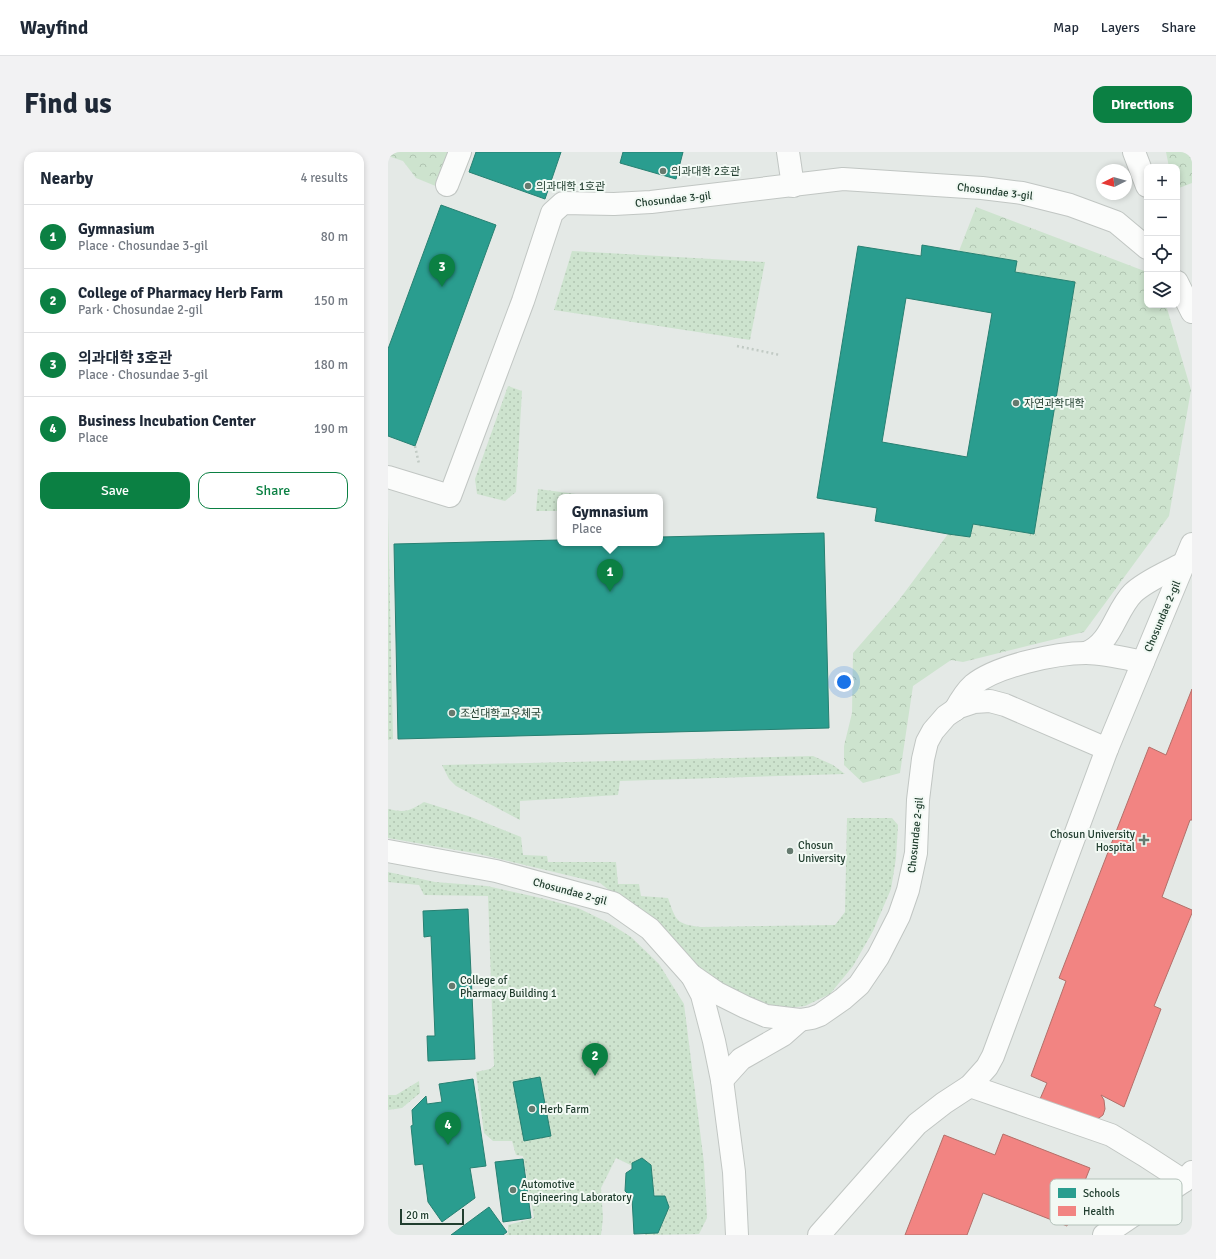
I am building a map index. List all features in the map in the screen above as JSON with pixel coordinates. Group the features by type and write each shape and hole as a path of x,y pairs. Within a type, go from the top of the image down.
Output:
{"street":[{"path":"448,186 460,152"},
{"path":"788,152 793,186"},
{"path":"1134,152 1144,178"},
{"name":"Chosundae 3-gil","path":"388,477 450,496 523,301 552,213 563,203 614,204 652,202 843,180 982,188 1022,193 1070,205 1116,222 1144,245"},
{"path":"1180,288 1192,312"},
{"path":"954,711 967,691 973,685 986,677 1006,669 1047,658 1086,653 1094,650 1107,635 1126,601 1134,592 1188,554"},
{"name":"Chosundae 2-gil","path":"388,851 496,871 613,903 650,929 691,974 717,993 745,1008 766,1016 800,1020 812,1018 820,1015 843,999 859,985 878,957 899,916 908,890 916,853 918,800 923,759 926,745 939,723 959,707 974,702 990,701 1005,705 1106,749 1188,554"},
{"path":"1086,653 1114,656 1143,662"},
{"path":"819,1235 916,1124 970,1086 987,1068 993,1056 1106,749"},
{"path":"691,974 702,995 722,1080 734,1172 737,1235"},
{"path":"722,1080 741,1059 783,1035 800,1020"},
{"path":"970,1086 1111,1135 1144,1155 1188,1177"},
{"path":"1104,1235 1118,1225"}],"path":[{"path":"737,346 780,355"},
{"path":"415,446 419,464"}],"green space":[{"path":"388,152 452,152 438,187 416,178 403,161 388,156"},
{"path":"1166,152 1192,152 1192,183 1180,188 1180,164 1168,164"},
{"path":"976,207 1144,271 1144,308 1167,308 1191,390 1169,516 1084,632 963,662 951,660 913,686 900,773 863,783 844,765 844,746 852,713 853,653 899,600 948,534 970,537 973,524 1034,533 1075,282 1015,272 1017,261 959,251"},
{"path":"572,251 765,262 750,340 554,310"},
{"path":"508,386 522,391 516,492 505,501 477,494 475,479"},
{"path":"538,489 576,494 557,494 557,511 536,511"},
{"path":"388,514 393,739 388,740"},
{"path":"813,756 833,765 845,774 620,781 618,795 520,801 520,820 456,786 449,779 442,765"},
{"path":"424,802 471,817 521,837 523,855 547,856 548,862 616,862 618,884 639,884 641,896 668,898 673,912 678,920 682,923 701,927 835,925 845,912 847,818 892,818 898,825 896,858 891,889 873,931 853,966 830,994 805,1006 779,1009 758,1005 697,970 632,908 600,883 479,854 388,838 388,809 403,811"},
{"path":"388,872 435,882 487,886 578,908 609,923 631,937 659,964 684,1004 704,1163 707,1218 699,1234 645,1235 658,1201 645,1172 616,1158 601,1188 603,1218 601,1235 506,1235 508,1233 508,1225 534,1218 523,1156 516,1155 512,1141 493,1141 484,1133 476,1072 490,1069 494,1066 488,896 424,895 419,885 388,882"},
{"path":"419,1081 420,1093 402,1108 388,1110 388,1095 396,1095"}],"building: Schools":[{"name":"의과대학 1호관","path":"476,152 561,152 545,199 469,172"},
{"name":"의과대학 2호관","path":"623,152 683,152 676,179 620,163"},
{"path":"441,205 496,225 415,446 388,436 388,349"},
{"name":"자연과학대학","path":"922,245 1017,261 1015,272 1075,282 1034,534 973,524 970,537 948,534 875,521 877,508 817,498 858,246 921,256","holes":["906,298 992,313 967,457 882,442"]},
{"path":"824,533 829,728 398,739 394,544 557,540 557,546 663,546 663,537"},
{"name":"College of Pharmacy Building 1","path":"468,909 475,1059 428,1061 427,1036 435,1036 431,936 424,937 423,911"},
{"name":"Herb Farm","path":"540,1077 551,1136 524,1141 513,1082"},
{"path":"473,1079 486,1166 470,1168 475,1198 442,1222 428,1202 423,1164 415,1165 411,1126 413,1125 412,1110 426,1096 427,1104 442,1102 439,1084"},
{"path":"642,1158 651,1165 654,1196 665,1196 669,1207 658,1233 634,1234 632,1198 625,1191 626,1173 632,1169 632,1163"},
{"name":"Automotive Engineering Laboratory","path":"523,1159 531,1218 503,1222 495,1162"},
{"path":"489,1207 507,1232 503,1235 451,1235"}],"building: Health":[{"path":"1192,689 1192,820 1190,820 1162,897 1192,910 1192,913 1154,1006 1161,1009 1124,1107 1101,1095 1104,1100 1105,1109 1103,1115 1095,1121 1040,1099 1047,1083 1031,1076 1066,981 1059,978 1149,747 1166,755"},
{"path":"1003,1134 1090,1168 1086,1179 1050,1179 1050,1219 983,1193 967,1235 905,1235 944,1135 995,1155"}],"place":[{"name":"의과대학 2호관","path":"663,171"},
{"name":"의과대학 1호관","path":"528,186"},
{"name":"의과대학 3호관","path":"442,287"},
{"name":"자연과학대학","path":"1016,403"},
{"name":"Gymnasium","path":"610,592"},
{"name":"조선대학교우체국","path":"452,713"},
{"name":"Chosun University Hospital","path":"1144,840"},
{"name":"Chosun University","path":"790,851"},
{"name":"College of Pharmacy Building 1","path":"452,986"},
{"name":"College of Pharmacy Herb Farm","path":"595,1076"},
{"name":"Herb Farm","path":"532,1109"},
{"name":"Business Incubation Center","path":"448,1145"},
{"name":"Automotive Engineering Laboratory","path":"513,1190"}]}
